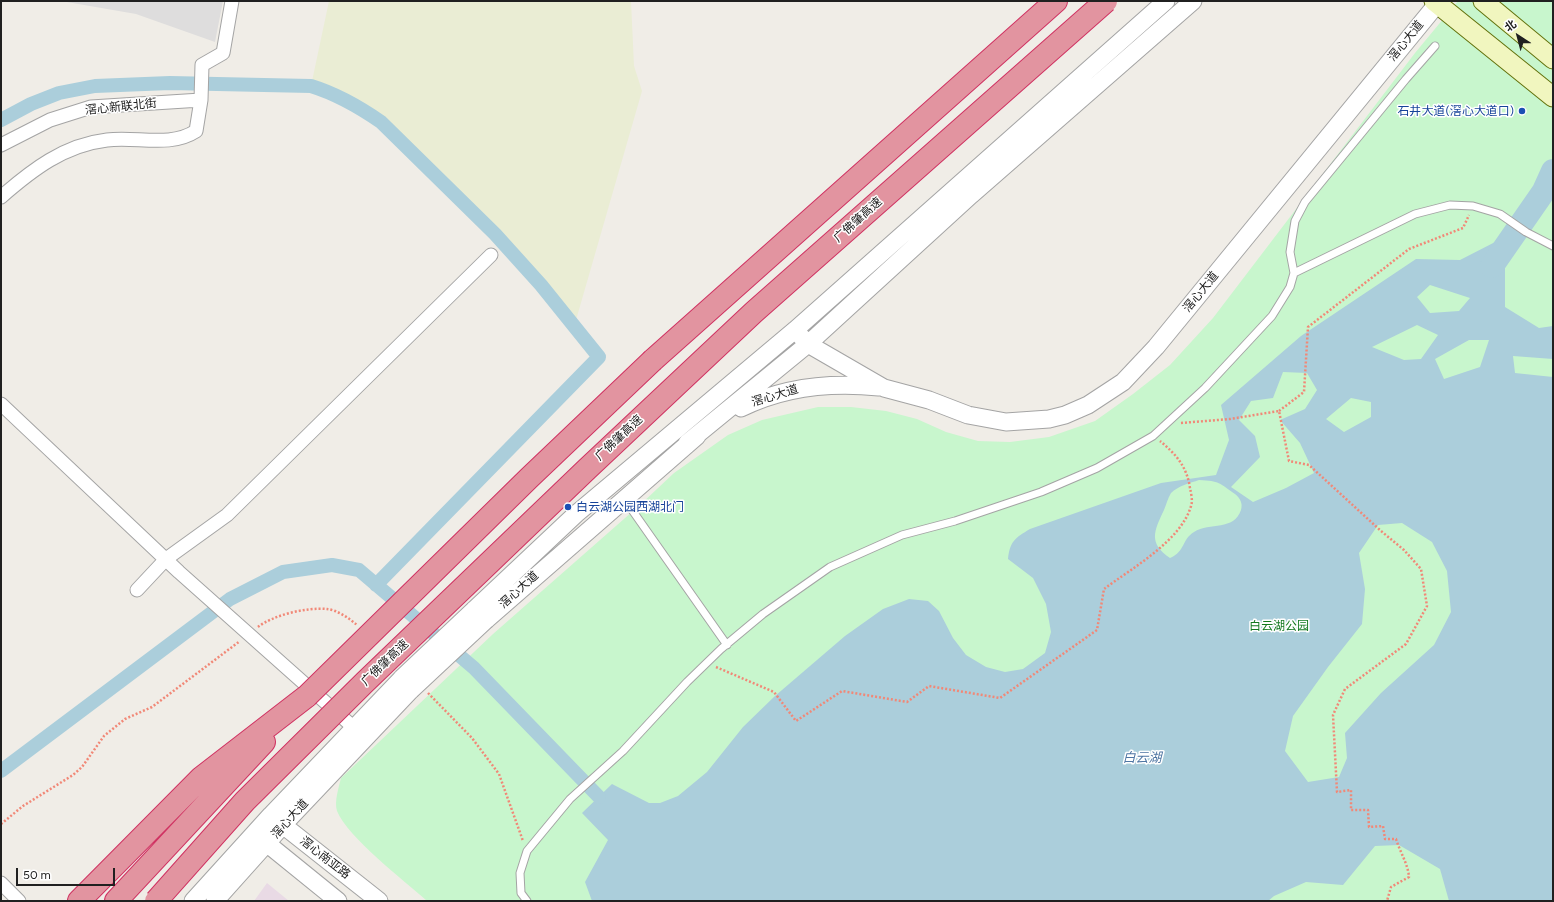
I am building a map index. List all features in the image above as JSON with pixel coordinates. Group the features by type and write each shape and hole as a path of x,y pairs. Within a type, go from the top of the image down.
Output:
{"highway":[{"path":"116,901 307,696 529,478 653,360 1056,1"},
{"name":"广佛肇高速","path":"156,901 245,801 364,682 592,464 754,312 1106,1"},
{"path":"79,901 201,778 307,696"}],"main road":[{"path":"1483,1 1553,59"},
{"path":"1436,2 1548,92"}],"street":[{"path":"1,197 22,179 55,156 79,146 107,140 171,140 187,137 196,131 201,100 202,65 223,53 232,1"},
{"path":"682,436 795,330 1166,1"},
{"path":"682,436 808,344 971,195 1193,1"},
{"name":"滘心大道","path":"215,901 261,838 277,820 406,684 480,615 576,514 682,436 754,401 779,392 809,387 840,385 884,388 930,400 968,415 1006,422 1041,420 1065,415 1107,394 1123,382 1156,347 1436,2"},
{"name":"滘心新联北街","path":"1,145 50,120 91,107 201,100"},
{"path":"138,590 166,559 227,515 491,255"},
{"name":"滘心大道","path":"795,330 808,344 884,388"},
{"path":"1,404 179,572 359,733"},
{"name":"滘心大道","path":"480,615 623,498 682,436"},
{"name":"滘心南亚路","path":"277,820 379,901"},
{"name":"滘心大道","path":"193,901 261,838"},
{"name":"滘心南亚路","path":"261,838 338,901"},
{"path":"1,883 20,901"}],"lane":[{"path":"527,901 521,893 520,873 526,851 570,799 607,765 707,663 763,614 830,567 902,535 955,521 1041,492 1097,468 1153,436 1205,388 1272,316 1290,287 1294,273 1290,252 1295,221 1305,202 1406,79 1436,46"},
{"path":"1294,273 1415,214 1450,205 1473,206 1500,214 1526,232 1553,246"},
{"path":"623,498 727,645"}],"path":[{"path":"1166,424 1230,419 1279,411 1304,392 1308,327 1409,249 1463,228 1473,206"},
{"path":"1279,411 1289,461 1309,465 1404,550 1421,569 1427,606 1406,644 1345,689 1333,714 1337,792 1351,790 1351,810 1368,810 1368,826 1384,826 1385,839 1396,840 1401,856 1409,869 1409,877 1391,887 1387,901"},
{"path":"707,663 774,692 796,721 842,691 907,702 929,686 1000,698 1097,630 1104,589 1162,545 1183,523 1192,505 1188,475 1182,462 1153,436"}],"shaded area":[{"path":"61,1 223,1 215,42 136,14"},
{"path":"267,883 289,901 254,901"}],"green space":[{"path":"329,1 631,1 634,66 642,91 574,327 541,285 495,234 381,122 359,107 332,93 311,86"},
{"name":"白云湖公园","path":"1458,1 1553,1 1553,901 427,901 364,846 343,822 336,807 337,794 341,778 493,634 641,504 674,473 728,435 762,420 818,407 851,407 886,411 917,419 946,432 978,441 1010,442 1049,437 1095,421 1133,394 1170,365 1213,318 1415,53"}],"water":[{"name":"白云湖","path":"1501,239 1505,248 1505,307 1539,328 1553,326 1553,359 1513,356 1515,373 1553,377 1553,901 1449,901 1440,869 1399,845 1375,846 1343,885 1306,882 1274,896 1268,901 592,901 585,882 608,840 582,813 612,784 649,803 660,803 678,796 707,772 743,727 775,696 845,636 883,609 909,599 928,601 939,611 953,638 966,655 986,667 1005,672 1023,669 1045,653 1051,632 1046,604 1033,578 1008,559 1010,548 1017,538 1030,529 1161,483 1216,475 1229,440 1221,405 1301,336 1416,259 1460,260","holes":["1430,285 1470,298 1459,311 1430,313 1417,297","1417,325 1438,335 1421,359 1404,360 1372,347","1469,340 1489,340 1480,367 1444,379 1435,359","1283,372 1307,373 1317,390 1305,409 1280,420 1300,443 1314,473 1286,488 1253,502 1231,487 1260,457 1255,436 1239,420 1251,401 1273,398","1351,398 1371,402 1371,417 1344,432 1326,419","1199,480 1215,482 1235,494 1241,501 1242,507 1238,517 1233,521 1227,524 1207,527 1194,532 1187,538 1179,552 1170,558 1158,547 1155,536 1158,524 1171,493 1181,487","1402,523 1432,542 1447,571 1451,612 1434,645 1381,693 1345,733 1347,758 1339,777 1308,782 1285,751 1293,716 1328,667 1362,624 1365,589 1359,553 1378,525"]}],"waterway":[{"path":"1,120 31,104 59,93 95,86 170,83 311,86 347,101 381,122 495,234 541,285 599,357 376,585"},
{"path":"1492,266 1544,191 1553,171"},
{"path":"1,771 230,599 283,572 332,565 359,570 474,668 599,797"}],"place":[{"name":"石井大道(滘心大道口)","path":"1522,111"},
{"name":"白云湖公园西湖北门","path":"568,507"}]}
